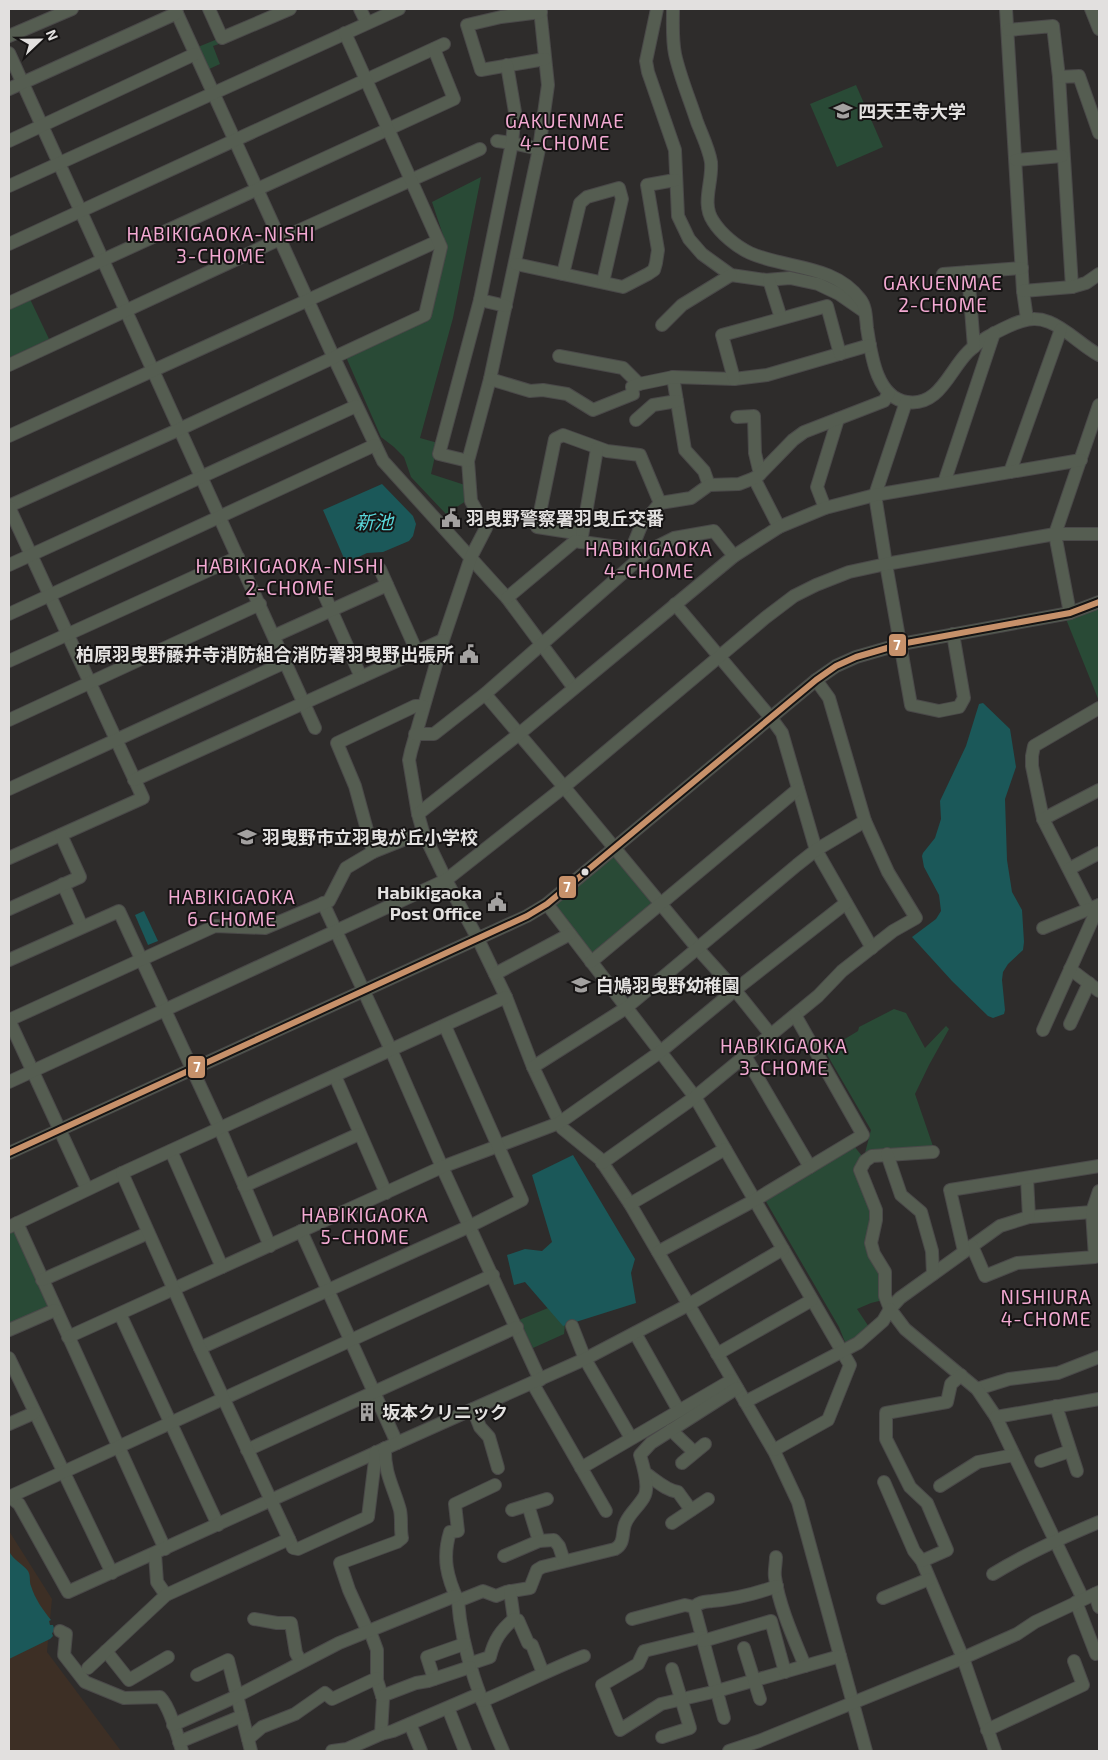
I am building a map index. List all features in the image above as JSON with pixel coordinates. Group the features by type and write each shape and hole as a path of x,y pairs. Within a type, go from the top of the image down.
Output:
{"street":[{"path":"9,36 72,9"},
{"path":"210,9 222,38 290,9"},
{"path":"360,9 367,23"},
{"path":"9,186 399,9"},
{"path":"657,9 646,61 648,72 675,150 678,216 689,239 702,254 731,276 769,280 790,278 818,284 839,294 865,312"},
{"path":"674,9 673,34 675,55 711,162 707,204 713,221 730,240 749,253 774,261 807,267 832,277 851,288 862,300 878,377 889,393 906,402 919,403 928,400 939,390 974,346 994,333 1027,319 1048,322 1061,328 1089,350 1099,355"},
{"path":"1006,9 1023,291 1027,319"},
{"path":"1091,9 1099,29"},
{"path":"545,59 481,70 467,25 540,10 548,85 539,149 516,264 490,379 468,461 471,501 486,528 471,557 443,640 409,760 418,814 423,832 446,880 478,939 506,997 533,1067 559,1123 572,1138 602,1163 630,1204 774,1450 798,1502 866,1751"},
{"path":"9,89 176,11 356,406 383,460 507,598 574,688"},
{"path":"1008,30 1053,26 1059,77 1062,156 1072,288"},
{"path":"9,858 143,798 9,506 425,315 441,247 344,33"},
{"path":"9,244 439,46 454,99 9,303"},
{"path":"9,53 315,728"},
{"path":"9,141 195,54"},
{"path":"468,461 439,454 480,300 512,143 515,112 507,66"},
{"path":"1059,77 1079,76 1099,133"},
{"path":"497,141 539,149"},
{"path":"9,365 280,239 480,149"},
{"path":"1016,160 1062,156"},
{"path":"516,264 624,287 654,270 656,263 658,250 647,185 675,180"},
{"path":"563,274 580,202 587,197 619,188 622,199 603,282"},
{"path":"9,436 438,241"},
{"path":"943,274 1022,268"},
{"path":"968,272 974,346"},
{"path":"1023,291 1072,288 1086,283 1099,274"},
{"path":"662,325 682,305 731,276"},
{"path":"769,280 781,318"},
{"path":"480,300 506,306"},
{"path":"734,379 722,335 827,306 840,354"},
{"path":"1010,472 1061,328"},
{"path":"944,483 994,333"},
{"path":"490,379 530,391 543,390 567,394 593,410 633,394 632,387 640,384 673,377 734,379 767,375 870,345"},
{"path":"559,356 623,368 640,384"},
{"path":"673,377 685,450 704,471 709,485"},
{"path":"632,548 641,526 660,503 691,498 709,485 739,484 757,476 793,440 804,432 884,401 889,393"},
{"path":"636,420 653,405 677,401"},
{"path":"906,402 875,495 911,705 939,711 959,707 964,698 953,634"},
{"path":"1070,612 1055,534 1099,405"},
{"path":"9,565 356,406"},
{"path":"737,417 754,416 757,476 779,528"},
{"path":"825,508 817,487 838,419"},
{"path":"648,551 537,527 555,439 563,435 597,449 640,455 660,503"},
{"path":"9,614 375,445"},
{"path":"582,538 597,449"},
{"path":"418,814 734,556 779,528 825,508 875,495 1081,460"},
{"path":"415,734 434,734 485,694 648,551 674,538 714,530 734,556"},
{"path":"9,1082 446,880 564,787 765,618 794,596 849,572 886,564 1055,534 1099,534"},
{"path":"507,598 575,541 582,538"},
{"path":"9,661 238,556"},
{"path":"380,569 417,652"},
{"path":"274,636 387,585"},
{"path":"324,594 360,676"},
{"path":"9,1153 527,916 547,904 816,680 836,666 856,657 901,644 1070,612 1099,602"},
{"path":"9,720 260,604"},
{"path":"675,604 782,733 816,850 872,948"},
{"path":"134,780 443,640"},
{"path":"9,789 286,662"},
{"path":"602,1163 695,1097 818,996 842,971 893,931 916,918 888,872 864,821 829,698 816,680"},
{"path":"485,694 771,1035"},
{"path":"373,852 355,786 336,743 414,706 423,706"},
{"path":"1096,906 1069,869 1043,819 1032,766 1032,756 1034,746 1099,708"},
{"path":"591,962 798,790"},
{"path":"1043,819 1099,790"},
{"path":"533,1067 626,1008 816,850 864,821"},
{"path":"87,1190 9,1020 215,926 265,928 329,901 346,868 373,852 423,832"},
{"path":"9,909 80,877 61,835"},
{"path":"1069,869 1099,853"},
{"path":"63,884 82,927"},
{"path":"323,902 442,1167 517,1328 536,1382 606,1511"},
{"path":"68,1337 442,1167 559,1123 660,1052 734,990 846,903"},
{"path":"547,904 695,1097 850,1365 828,1420 774,1450"},
{"path":"1042,928 1096,906"},
{"path":"1043,1030 1096,906"},
{"path":"9,960 119,911 220,1129 270,1246"},
{"path":"495,974 570,934"},
{"path":"1070,969 1099,991"},
{"path":"1070,1024 1089,983"},
{"path":"166,1594 157,1582 160,1551 119,1448 42,1280 13,1225 506,997"},
{"path":"658,1252 754,1200 863,1135 795,1015"},
{"path":"200,1348 470,1226 522,1200 445,1026"},
{"path":"745,1056 810,1167"},
{"path":"335,1076 386,1193"},
{"path":"244,1186 360,1134"},
{"path":"630,1204 725,1149"},
{"path":"171,1151 222,1267"},
{"path":"933,1152 872,1156 865,1161 860,1170 876,1210 872,1243 874,1254 885,1272 885,1296 890,1310 905,1329 977,1389 996,1417 1055,1540 1088,1597 1099,1607"},
{"path":"887,1154 901,1195 921,1212 932,1251 933,1274"},
{"path":"1099,1166 950,1190 968,1248 985,1276 1017,1263 1095,1257 1092,1212 1099,1191"},
{"path":"122,1173 173,1290 293,1548 298,1549 368,1517 386,1448"},
{"path":"1027,1178 1029,1217"},
{"path":"745,1402 858,1343 883,1321 900,1298 1000,1226 1029,1217 1092,1212"},
{"path":"301,1231 374,1392 386,1448 386,1469 401,1513 400,1528 402,1538 398,1542 340,1563 349,1590 377,1650 376,1678 382,1696 381,1734"},
{"path":"42,1280 148,1232"},
{"path":"493,1275 119,1448 9,1496 19,1504 68,1592 585,1359 688,1305 783,1249"},
{"path":"717,1354 812,1300"},
{"path":"9,1330 55,1310"},
{"path":"120,1314 218,1525"},
{"path":"572,1326 585,1359 631,1438"},
{"path":"247,1450 517,1328"},
{"path":"635,1333 679,1410"},
{"path":"977,1389 1010,1380 1058,1373 1099,1357"},
{"path":"9,1358 62,1473 112,1573"},
{"path":"922,1561 947,1550 927,1503 910,1488 886,1439 886,1413 947,1402 951,1384 960,1376"},
{"path":"581,1468 679,1410 735,1384"},
{"path":"174,1725 237,1696 339,1643 482,1591 496,1596 510,1591 530,1588 537,1570 542,1567 620,1547 625,1522 646,1495 645,1473 640,1455 651,1443 735,1384"},
{"path":"996,1417 1099,1399"},
{"path":"1056,1406 1076,1470"},
{"path":"473,1409 480,1427 489,1437 498,1468"},
{"path":"9,1424 34,1413"},
{"path":"671,1430 694,1452"},
{"path":"682,1463 706,1444"},
{"path":"1041,1461 1070,1450"},
{"path":"940,1486 978,1462 1014,1455"},
{"path":"645,1473 657,1480 668,1490 678,1492 691,1510"},
{"path":"884,1482 914,1551 922,1561 963,1658 996,1751"},
{"path":"495,1485 455,1504 458,1531 450,1532 446,1568 457,1599 464,1644 480,1698 503,1751"},
{"path":"512,1510 547,1499"},
{"path":"672,1523 708,1499"},
{"path":"528,1505 539,1541"},
{"path":"993,1574 1055,1540 1099,1522"},
{"path":"88,1668 166,1594 289,1539"},
{"path":"504,1556 539,1541 554,1540 559,1546 564,1561"},
{"path":"776,1557 775,1576 777,1586 805,1666"},
{"path":"883,1598 929,1579"},
{"path":"694,1607 698,1603 732,1600 777,1586"},
{"path":"510,1591 514,1619"},
{"path":"1088,1597 1096,1654"},
{"path":"729,1751 760,1741 963,1658 1017,1634 1034,1622 1088,1597"},
{"path":"632,1619 685,1605 694,1607"},
{"path":"694,1607 724,1718"},
{"path":"254,1619 277,1623 291,1623 296,1653 301,1662"},
{"path":"382,1696 416,1683 434,1679 490,1657 492,1646 497,1636 514,1619"},
{"path":"514,1619 518,1620 528,1643 532,1645 543,1673"},
{"path":"785,1672 771,1621 702,1639 644,1651 638,1664 602,1685 620,1730 661,1704 716,1692 785,1672 805,1666 840,1656"},
{"path":"60,1631 66,1634 64,1655 85,1682 124,1698 160,1697 174,1725 180,1747 242,1716"},
{"path":"434,1679 427,1656 464,1644"},
{"path":"744,1648 760,1699"},
{"path":"106,1651 129,1680 168,1658"},
{"path":"332,1751 347,1750 381,1734 393,1731 448,1708 516,1687 543,1673 584,1656"},
{"path":"197,1674 228,1660 248,1747"},
{"path":"987,1730 1083,1685 1074,1661"},
{"path":"662,1737 690,1728 672,1669"},
{"path":"248,1747 262,1727 295,1714 325,1693 332,1699 376,1678"},
{"path":"448,1708 465,1751"},
{"path":"410,1724 421,1751"}],"shaded area":[{"path":"9,1531 52,1599 47,1652 121,1751 9,1751"}],"green space":[{"path":"220,38 222,43 213,46 220,64 207,70 198,47"},
{"path":"856,85 883,147 837,167 810,104"},
{"path":"481,177 453,318 420,438 438,443 431,474 465,485 466,501 446,514 411,477 404,457 381,437 346,357 430,317 446,244 432,202"},
{"path":"29,297 49,339 9,358 9,306"},
{"path":"1099,606 1099,701 1066,619"},
{"path":"613,853 655,904 592,957 552,905"},
{"path":"894,1009 906,1013 925,1048 946,1026 949,1029 915,1094 934,1149 865,1153 871,1130 825,1051 858,1031 859,1027"},
{"path":"854,1146 862,1156 872,1212 868,1242 882,1272 883,1300 857,1309 869,1327 855,1340 845,1342 839,1327 764,1198"},
{"path":"17,1223 53,1308 9,1328 9,1227"},
{"path":"548,1308 565,1325 564,1334 533,1348 519,1320"}],"water":[{"name":"新池","path":"382,484 413,516 416,524 413,536 409,541 383,552 367,553 346,563 323,510"},
{"path":"983,703 1010,729 1016,767 1005,799 1007,860 1012,892 1022,910 1024,942 1023,950 1008,964 1003,972 1004,1014 993,1018 988,1016 952,981 912,937 936,919 941,911 939,895 924,867 922,856 935,838 941,819 940,801 966,746 979,704"},
{"path":"144,911 158,941 148,945 135,915"},
{"path":"573,1155 635,1259 631,1273 636,1303 563,1326 525,1282 514,1285 507,1255 525,1249 542,1251 552,1242 532,1175"},
{"path":"9,1551 28,1571 30,1584 42,1608 51,1620 49,1621 50,1625 53,1625 55,1631 50,1639 9,1659"}],"transit line":[{"name":"7","path":"9,1153 527,916 547,904 816,680 836,666 856,657 901,644 1070,613 1099,602"}],"place":[{"name":"四天王寺大学","path":"843,111"},
{"name":"羽曳野警察署羽曳丘交番","path":"451,518"},
{"name":"柏原羽曳野藤井寺消防組合消防署羽曳野出張所","path":"469,654"},
{"name":"羽曳野市立羽曳が丘小学校","path":"247,837"},
{"name":"Habikigaoka Post Office","path":"497,902"},
{"name":"白鳩羽曳野幼稚園","path":"581,985"},
{"name":"坂本クリニック","path":"367,1412"}],"district":[{"name":"GAKUENMAE 4-CHOME","path":"565,131"},
{"name":"HABIKIGAOKA-NISHI 3-CHOME","path":"221,244"},
{"name":"GAKUENMAE 2-CHOME","path":"943,293"},
{"name":"HABIKIGAOKA 4-CHOME","path":"649,559"},
{"name":"HABIKIGAOKA-NISHI 2-CHOME","path":"290,576"},
{"name":"HABIKIGAOKA 6-CHOME","path":"232,907"},
{"name":"HABIKIGAOKA 3-CHOME","path":"784,1056"},
{"name":"HABIKIGAOKA 5-CHOME","path":"365,1225"},
{"name":"NISHIURA 4-CHOME","path":"1046,1307"}]}
